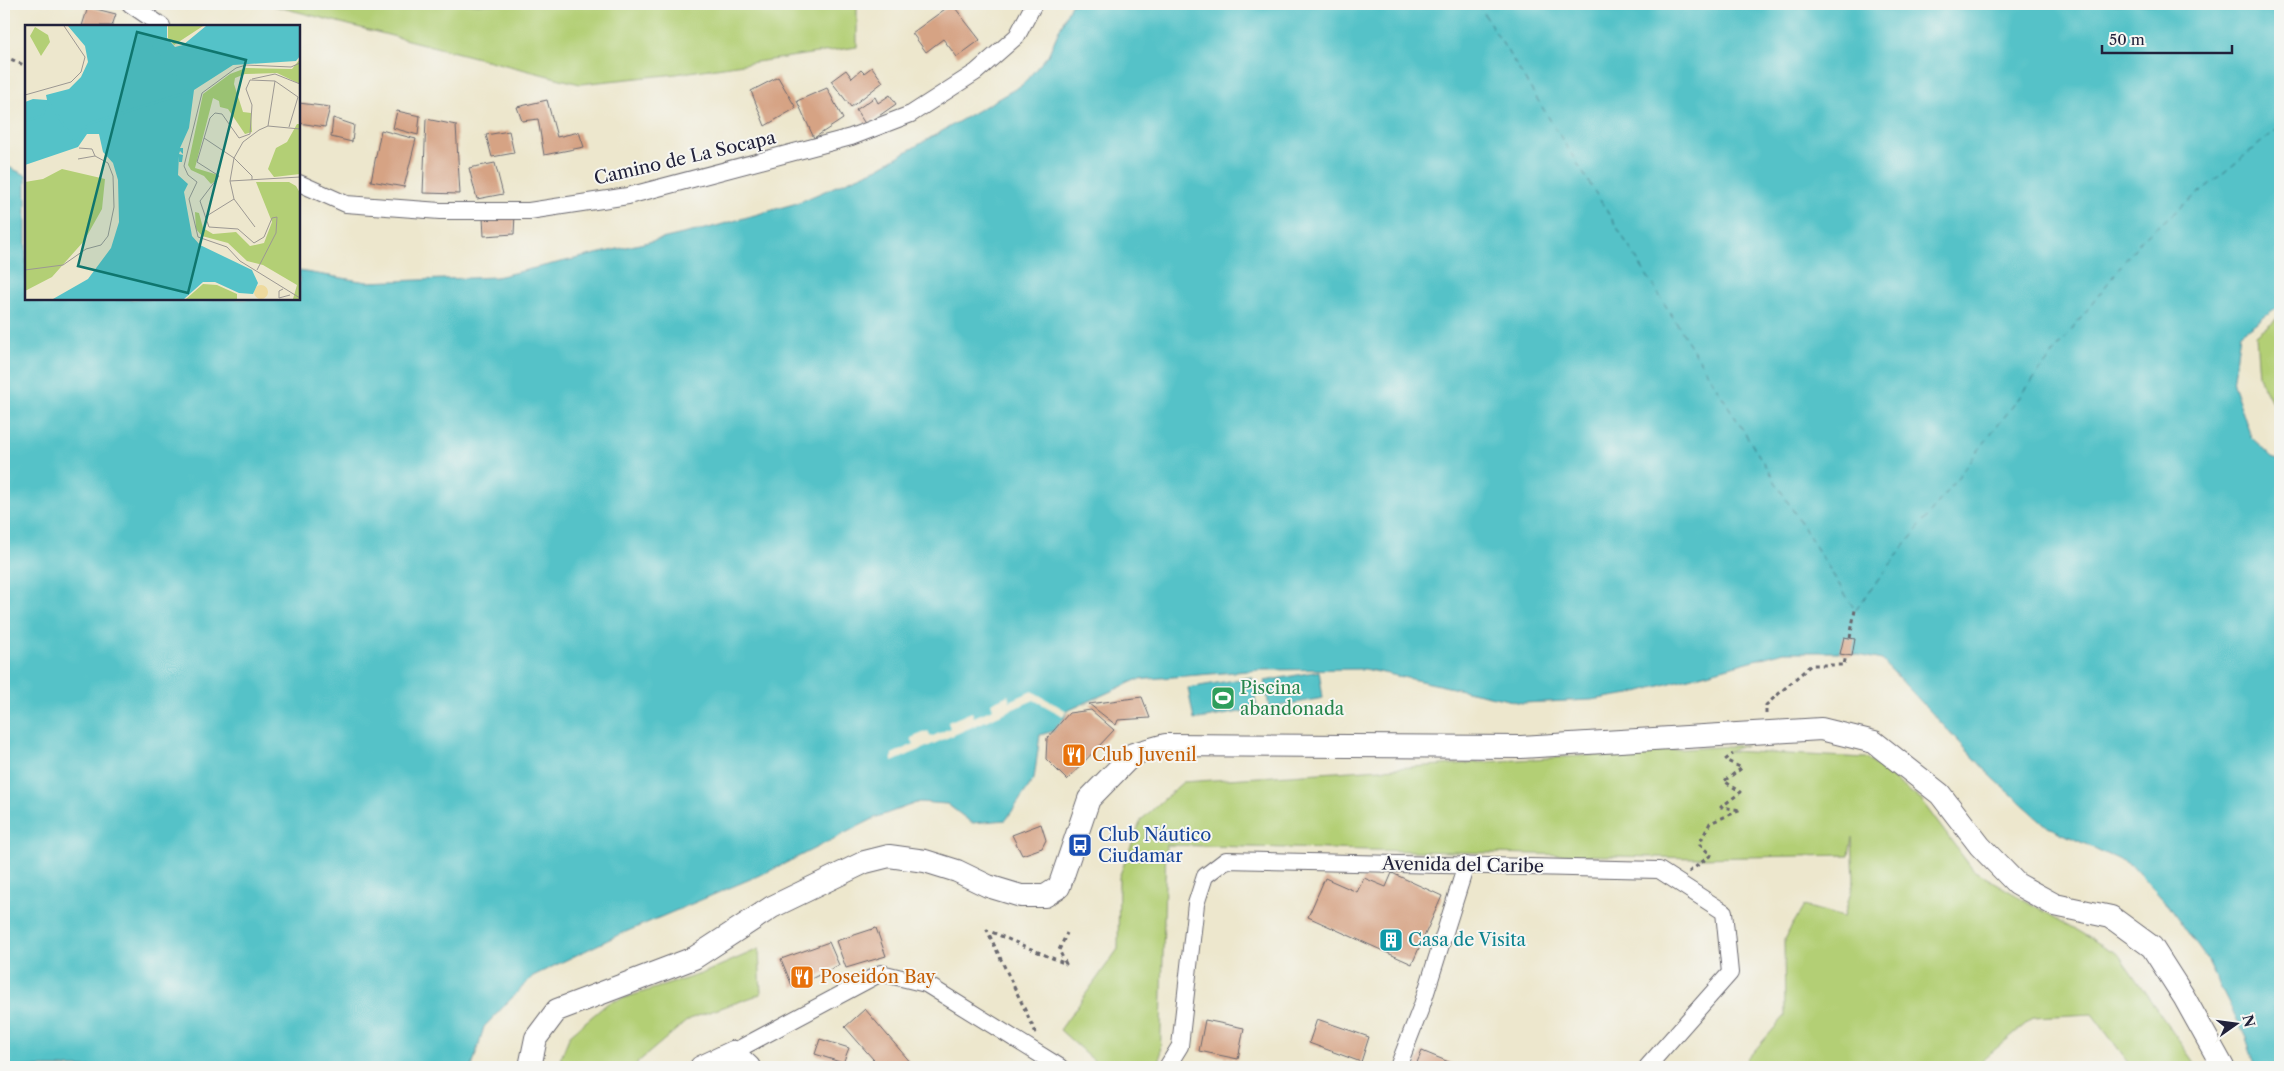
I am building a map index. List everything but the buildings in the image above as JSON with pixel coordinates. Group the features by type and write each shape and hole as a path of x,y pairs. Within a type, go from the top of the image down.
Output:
{"main road":[{"path":"530,1067 536,1038 557,1010 694,958 772,907 865,862 889,856 926,861 957,871 988,886 1021,896 1045,896 1059,887 1089,799 1133,754 1165,745 1521,747 1821,729 1874,742 1933,788 1940,794 1980,846 2017,884 2055,905 2111,917 2152,947 2184,997 2224,1067"},
{"path":"701,1067 741,1060"}],"street":[{"path":"130,4 161,25"},
{"name":"Camino de La Socapa","path":"300,183 346,204 440,211 529,211 628,196 851,137 911,114 976,72 1017,36 1034,4"},
{"name":"Avenida del Caribe","path":"1167,1067 1180,1046 1196,904 1205,876 1226,860 1659,870 1724,912 1730,973 1647,1067"},
{"path":"1398,1067 1422,1005 1466,865"},
{"path":"741,1060 881,973 926,984 1054,1064"}],"path":[{"path":"4,56 25,66"},
{"path":"1850,638 1855,610"},
{"path":"1766,704 1810,664 1844,665 1846,655"},
{"path":"1677,881 1711,855 1699,844 1710,823 1741,810 1721,807 1741,792 1724,781 1742,768 1725,760 1740,750"},
{"path":"1054,1064 987,930 1066,964 1059,950 1068,933"}],"green space":[{"path":"267,4 857,4 857,47 676,74 580,84"},
{"path":"2280,316 2280,418 2259,377 2256,335"},
{"path":"1747,745 1728,751 1866,758 1921,800 1973,870 2119,955 2197,1067 2132,1067 2092,1014 2034,1017 1974,1067 1740,1067 1785,1016 1784,939 1804,906 1844,917 1854,880 1852,837 1849,855 1697,858 1166,845 1160,1067 1101,1067 1060,1030 1118,949 1119,877 1141,820 1183,782"},
{"path":"759,949 761,994 689,1019 638,1062 636,1067 557,1067 570,1035 608,1003 701,974"}],"water":[{"path":"1071,4 2280,4 2280,306 2240,334 2233,384 2251,437 2272,457 2280,460 2280,1067 2256,1067 2246,1038 2208,961 2169,906 2131,865 2048,827 1992,777 1882,660 1843,652 1784,652 1630,694 1591,700 1522,703 1365,669 1260,670 1136,680 1067,711 1060,729 1040,735 1034,779 1006,820 972,823 947,804 919,802 877,817 774,869 616,936 533,976 484,1027 472,1067 4,1067 4,165 25,175 25,300 300,300 300,271 367,282 496,277 709,228 797,203 878,168 1022,85 1048,55"},
{"name":"Piscina abandonada","path":"1319,671 1323,698 1269,708 1265,681"},
{"name":"Piscina abandonada","path":"1252,677 1257,709 1194,720 1188,688"}],"pier":[{"path":"1032,691 1067,711 1063,716 1034,700 892,762 892,754 914,744 911,738 928,731 931,737 950,728 948,722 972,712 974,717 993,709 991,703 1008,695 1010,701"}],"ferry route":[{"path":"1478,4 1855,610 2142,239 2280,127"}],"place":[{"name":"Piscina abandonada","path":"1223,698"},
{"name":"Club Juvenil","path":"1074,755"},
{"name":"Club Náutico Ciudamar","path":"1080,845"},
{"name":"Casa de Visita","path":"1391,940"},
{"name":"Poseidón Bay","path":"802,977"}]}
